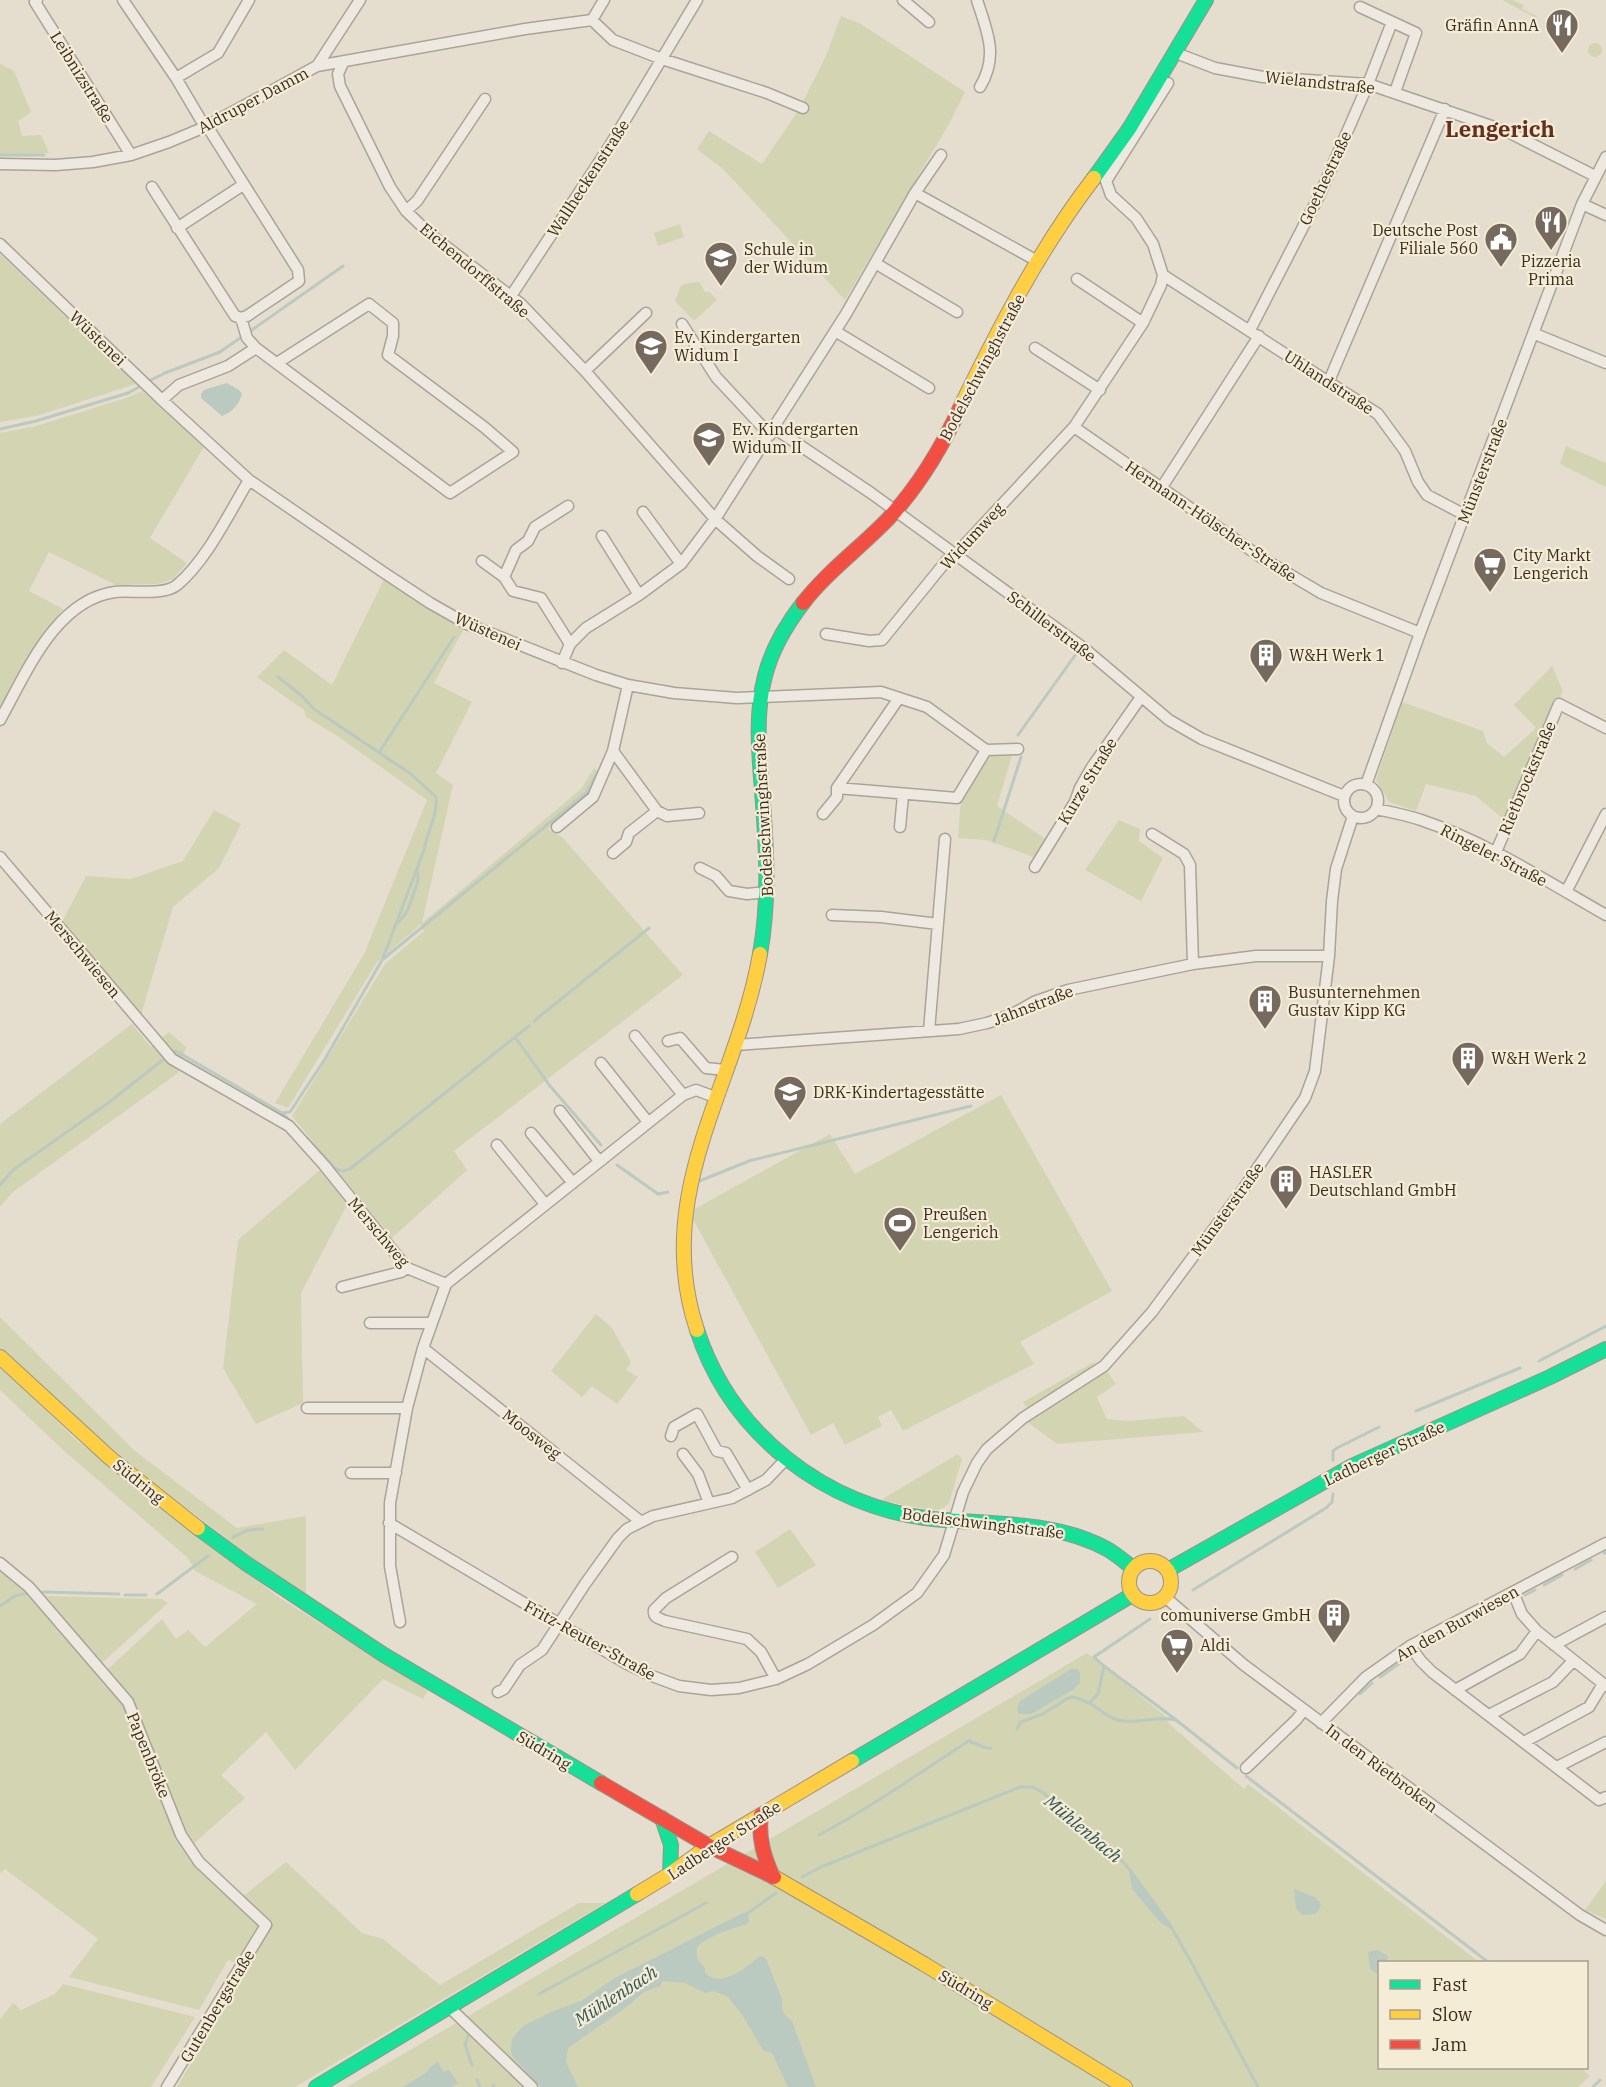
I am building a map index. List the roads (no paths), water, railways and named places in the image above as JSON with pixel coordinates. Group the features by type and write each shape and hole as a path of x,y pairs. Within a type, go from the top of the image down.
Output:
{"main road":[{"name":"Bodelschwinghstraße","path":"1133,1568 1108,1548 1076,1534 1040,1528 900,1514 856,1500 802,1472 747,1421 716,1377 700,1343 688,1302 682,1262 683,1210 694,1159 736,1045 760,958 768,892 768,859 759,733 760,698 767,665 774,647 794,613 810,594 896,511 920,482 935,458 990,348 1062,222 1115,149 1206,0"},
{"name":"Ladberger Straße","path":"1168,1570 1327,1479 1379,1453 1564,1372 1606,1348"},
{"name":"Südring","path":"0,1357 37,1394 110,1458 183,1517 247,1564 384,1655 709,1846 773,1877 924,1964 1125,2087"},
{"path":"1151,1560 1168,1570 1171,1584 1165,1597 1160,1601 1148,1604 1132,1595 1128,1584 1133,1568 1144,1561 1151,1560"},
{"name":"Ladberger Straße","path":"316,2087 670,1874 709,1846 1132,1595"},
{"path":"761,1815 759,1837 773,1877"},
{"path":"662,1818 672,1844 670,1874"}],"street":[{"name":"Leibnizstraße","path":"37,0 36,2 131,155"},
{"path":"123,0 176,78 298,270 299,281 241,318"},
{"path":"176,78 218,52 249,0"},
{"path":"317,66 360,0"},
{"path":"604,0 592,20 613,40 767,93 803,108"},
{"name":"Wallheckenstraße","path":"511,296 609,147 697,0"},
{"path":"903,0 929,22"},
{"path":"977,0 992,48 987,75 980,87"},
{"path":"1360,7 1416,33 1395,92"},
{"name":"Aldruper Damm","path":"0,164 56,165 93,162 131,155 170,142 206,126 317,66 525,29 592,20"},
{"name":"Goethestraße","path":"1162,487 1254,333 1320,194 1368,84 1392,22"},
{"name":"Wielandstraße","path":"1176,52 1215,68 1263,77 1368,84 1506,131 1595,176"},
{"name":"Eichendorffstraße","path":"343,63 338,74 340,86 390,187 406,211 431,235 521,304 585,371 715,519 789,579"},
{"path":"1163,275 1153,244 1136,218 1111,195 1106,182 1168,83"},
{"path":"406,211 417,201 485,99"},
{"path":"1329,381 1445,109"},
{"path":"562,663 570,644 593,623 639,595 681,564 715,519 835,331 915,193 941,155"},
{"name":"Münsterstraße","path":"1366,784 1420,633 1582,204 1605,159"},
{"path":"177,228 243,185"},
{"path":"152,187 235,316 241,318"},
{"path":"915,193 1039,262"},
{"path":"1582,204 1606,215"},
{"name":"Wüstenei","path":"0,244 249,480 430,603 467,624 562,663 628,685 705,697 760,698 881,692 927,707 986,750"},
{"path":"875,263 957,312"},
{"name":"Widumweg","path":"826,634 869,641 882,640 947,560 955,555 1074,427 1143,323 1159,292 1163,275"},
{"name":"Uhlandstraße","path":"1163,275 1378,414 1405,451 1418,482 1427,495 1465,515"},
{"path":"1077,279 1143,323"},
{"path":"241,318 245,334 256,348 450,493 513,452 484,427 388,355 393,336 393,323 369,304 277,363"},
{"path":"585,371 646,313"},
{"name":"Schillerstraße","path":"682,324 716,377 772,432 896,511 1085,649 1169,720 1202,739 1344,795"},
{"path":"835,331 929,388"},
{"path":"1534,334 1606,363"},
{"path":"162,400 179,385 228,366 256,348"},
{"path":"1035,348 1100,390"},
{"name":"Hermann-Hölscher-Straße","path":"1074,427 1262,558 1321,593 1420,633"},
{"path":"0,720 43,644 72,611 93,599 114,592 156,591 176,587 201,558 249,480"},
{"path":"504,577 516,550 528,541 535,527 568,506"},
{"path":"642,512 681,564"},
{"path":"602,536 639,595"},
{"path":"482,561 504,577 513,591 541,598 570,644"},
{"path":"557,827 593,797 613,751 628,685"},
{"name":"Kurze Straße","path":"1035,867 1075,802 1092,767 1141,697"},
{"path":"824,814 837,797 837,788 899,698"},
{"name":"Rietbrockstraße","path":"1496,852 1559,704 1606,728"},
{"path":"837,788 957,798 986,750 1018,749"},
{"path":"613,751 657,810 667,816 699,813"},
{"path":"1366,784 1377,794 1376,809 1366,817 1353,816 1345,808 1344,795 1352,786 1366,784"},
{"path":"900,827 903,795"},
{"name":"Ringeler Straße","path":"1376,809 1421,820 1496,852 1606,915"},
{"path":"613,853 626,842 629,833 657,810"},
{"path":"1566,892 1606,814"},
{"name":"Münsterstraße","path":"955,1520 963,1492 977,1463 987,1449 1023,1418 1104,1366 1159,1302 1244,1188 1305,1098 1315,1071 1329,956 1336,869 1353,816"},
{"path":"1152,834 1184,854 1190,865 1192,964"},
{"path":"929,1031 945,839"},
{"name":"Merschwiesen","path":"0,857 168,1055 289,1126 324,1164"},
{"path":"700,868 716,876 729,891 747,894 768,892"},
{"path":"832,915 881,917 938,924"},
{"name":"Jahnstraße","path":"736,1045 959,1029 987,1023 1068,990 1192,964 1256,956 1329,956"},
{"path":"635,1036 683,1095"},
{"path":"668,1041 680,1038 706,1068 725,1070"},
{"path":"601,1064 648,1122"},
{"path":"400,1622 390,1566 390,1503 407,1408 423,1348 446,1284 683,1095 696,1090 715,1097"},
{"path":"560,1111 599,1161"},
{"path":"531,1133 573,1183"},
{"path":"497,1145 545,1204"},
{"name":"Merschweg","path":"324,1164 407,1268 446,1284"},
{"path":"342,1287 401,1272 407,1268"},
{"path":"370,1323 432,1323"},
{"name":"Moosweg","path":"423,1348 640,1521"},
{"path":"307,1408 407,1408"},
{"path":"671,1436 674,1428 697,1414 717,1451 726,1453 748,1491"},
{"path":"683,1454 698,1474 709,1503"},
{"path":"498,1692 504,1689 520,1665 542,1650 618,1538 627,1529 640,1521 732,1498 748,1491 766,1479 786,1459"},
{"path":"351,1473 396,1473"},
{"name":"Fritz-Reuter-Straße","path":"389,1523 627,1664 680,1686 711,1690 729,1689 776,1679 808,1664 873,1625 917,1593 944,1555 955,1520"},
{"name":"An den Burwiesen","path":"1321,1723 1366,1677 1410,1646 1606,1543"},
{"path":"732,1557 666,1598 653,1614 665,1621 747,1639 761,1652 776,1679"},
{"name":"Papenbröke","path":"0,1563 29,1587 128,1702 181,1835 190,1850 199,1862 266,1925"},
{"path":"1513,1592 1522,1614 1537,1631 1573,1661 1603,1681 1589,1707 1524,1742"},
{"name":"In den Rietbroken","path":"1165,1597 1244,1665 1580,1915 1606,1930"},
{"path":"1554,1645 1606,1617"},
{"path":"1455,1690 1520,1654 1537,1631"},
{"path":"1410,1646 1421,1661 1455,1690 1599,1800 1606,1797"},
{"path":"1489,1715 1553,1682 1573,1661"},
{"path":"1246,1768 1304,1710"},
{"path":"1557,1767 1606,1742"},
{"name":"Gutenbergstraße","path":"167,2087 266,1925"},
{"path":"449,2007 532,2087"}],"water":[{"path":"227,383 242,394 235,408 222,416 201,398 201,394 204,390"},
{"path":"1071,1669 1077,1669 1080,1673 1080,1683 1074,1689 1031,1714 1018,1714 1017,1708 1020,1701"},
{"path":"1131,1869 1172,1925 1169,1928 1161,1923 1132,1889 1129,1871"},
{"path":"1294,1889 1315,1897 1321,1904 1315,1914 1303,1915 1296,1909"},
{"path":"743,1913 748,1913 749,1921 746,1925 727,1930 700,1944 697,1948 697,1959 705,1968 705,1973 718,1979 733,1975 759,1957 763,1956 766,1959 782,1999 782,2008 785,2015 792,2021 816,2087 788,2087 772,2053 763,2050 743,2016 728,1997 714,1991 705,1993 685,1983 663,1981 660,1986 644,1992 624,2009 568,2048 566,2062 578,2087 541,2087 512,2056 512,2039 523,2026 581,2001 615,1978"},
{"path":"1377,1950 1387,1955 1388,1961 1378,1961 1378,1974 1370,1969 1368,1952"},
{"path":"438,2062 443,2072 449,2070 458,2083 452,2087 403,2087 427,2072"}],"waterway":[{"path":"0,155 44,155"},
{"path":"249,332 343,266"},
{"path":"151,380 220,352 243,336"},
{"path":"0,429 36,421 128,393 139,387"},
{"path":"380,751 454,637"},
{"path":"1018,735 1076,654"},
{"path":"278,677 301,695 314,709 411,774 436,797 435,810 424,850 383,958"},
{"path":"994,841 1021,757"},
{"path":"0,1185 13,1170 108,1103 176,1051 282,1113 290,1112 325,1059 382,960 586,793 597,774"},
{"path":"396,924 409,907 418,881 417,871"},
{"path":"534,1021 649,928"},
{"path":"515,1037 529,1026"},
{"path":"307,1138 336,1169 343,1171 350,1169 515,1037 550,1086 601,1145"},
{"path":"697,1182 749,1161 971,1106"},
{"path":"282,1113 292,1123"},
{"path":"617,1165 658,1194 668,1192"},
{"path":"1539,1361 1606,1326"},
{"path":"1416,1411 1520,1368"},
{"path":"1333,1460 1333,1451 1337,1448 1379,1427"},
{"path":"1193,1590 1326,1508 1332,1502 1333,1494"},
{"path":"233,1537 248,1530 263,1529"},
{"path":"157,1594 208,1556"},
{"path":"1575,1569 1591,1560"},
{"path":"1544,1585 1562,1575"},
{"path":"1525,1595 1535,1590"},
{"path":"43,1592 119,1594"},
{"path":"0,1606 15,1596 28,1593"},
{"path":"125,1595 146,1595"},
{"path":"1480,1618 1507,1603"},
{"path":"1094,1657 1150,1619"},
{"path":"1452,1633 1473,1622"},
{"path":"1426,1648 1443,1638"},
{"path":"1017,1729 1021,1722 1043,1714 1068,1698 1075,1697 1089,1703 1098,1694 1104,1666 1095,1658"},
{"path":"1380,1677 1403,1661"},
{"path":"1104,1666 1175,1719"},
{"path":"1360,1694 1372,1683"},
{"path":"1089,1703 1118,1720 1176,1720 1237,1768"},
{"path":"819,1835 970,1740"},
{"path":"969,1741 991,1748"},
{"path":"1246,1776 1487,1961"},
{"name":"Mühlenbach","path":"802,1877 821,1867 1020,1787 1033,1787 1042,1792 1104,1841 1131,1871"},
{"name":"Mühlenbach","path":"745,1915 776,1893"},
{"path":"539,1994 706,1903"},
{"name":"Mühlenbach","path":"1170,1925 1258,2087"},
{"path":"468,2036 465,2045 472,2065"},
{"path":"477,2080 480,2087"},
{"path":"1593,2087 1600,2080"}],"place":[{"name":"Gräfin AnnA","path":"1562,54"},
{"name":"Pizzeria Prima","path":"1551,251"},
{"name":"Deutsche Post Filiale 560","path":"1501,268"},
{"name":"Schule in der Widum","path":"721,287"},
{"name":"Ev. Kindergarten Widum I","path":"651,375"},
{"name":"Ev. Kindergarten Widum II","path":"709,467"},
{"name":"City Markt Lengerich","path":"1490,593"},
{"name":"W&H Werk 1","path":"1266,684"},
{"name":"Busunternehmen Gustav Kipp KG","path":"1265,1030"},
{"name":"W&H Werk 2","path":"1468,1087"},
{"name":"DRK-Kindertagesstätte","path":"790,1121"},
{"name":"HASLER Deutschland GmbH","path":"1286,1210"},
{"name":"Preußen Lengerich","path":"900,1252"},
{"name":"comuniverse GmbH","path":"1334,1644"},
{"name":"Aldi","path":"1177,1674"}],"district":[{"name":"Lengerich","path":"1500,129"}]}
